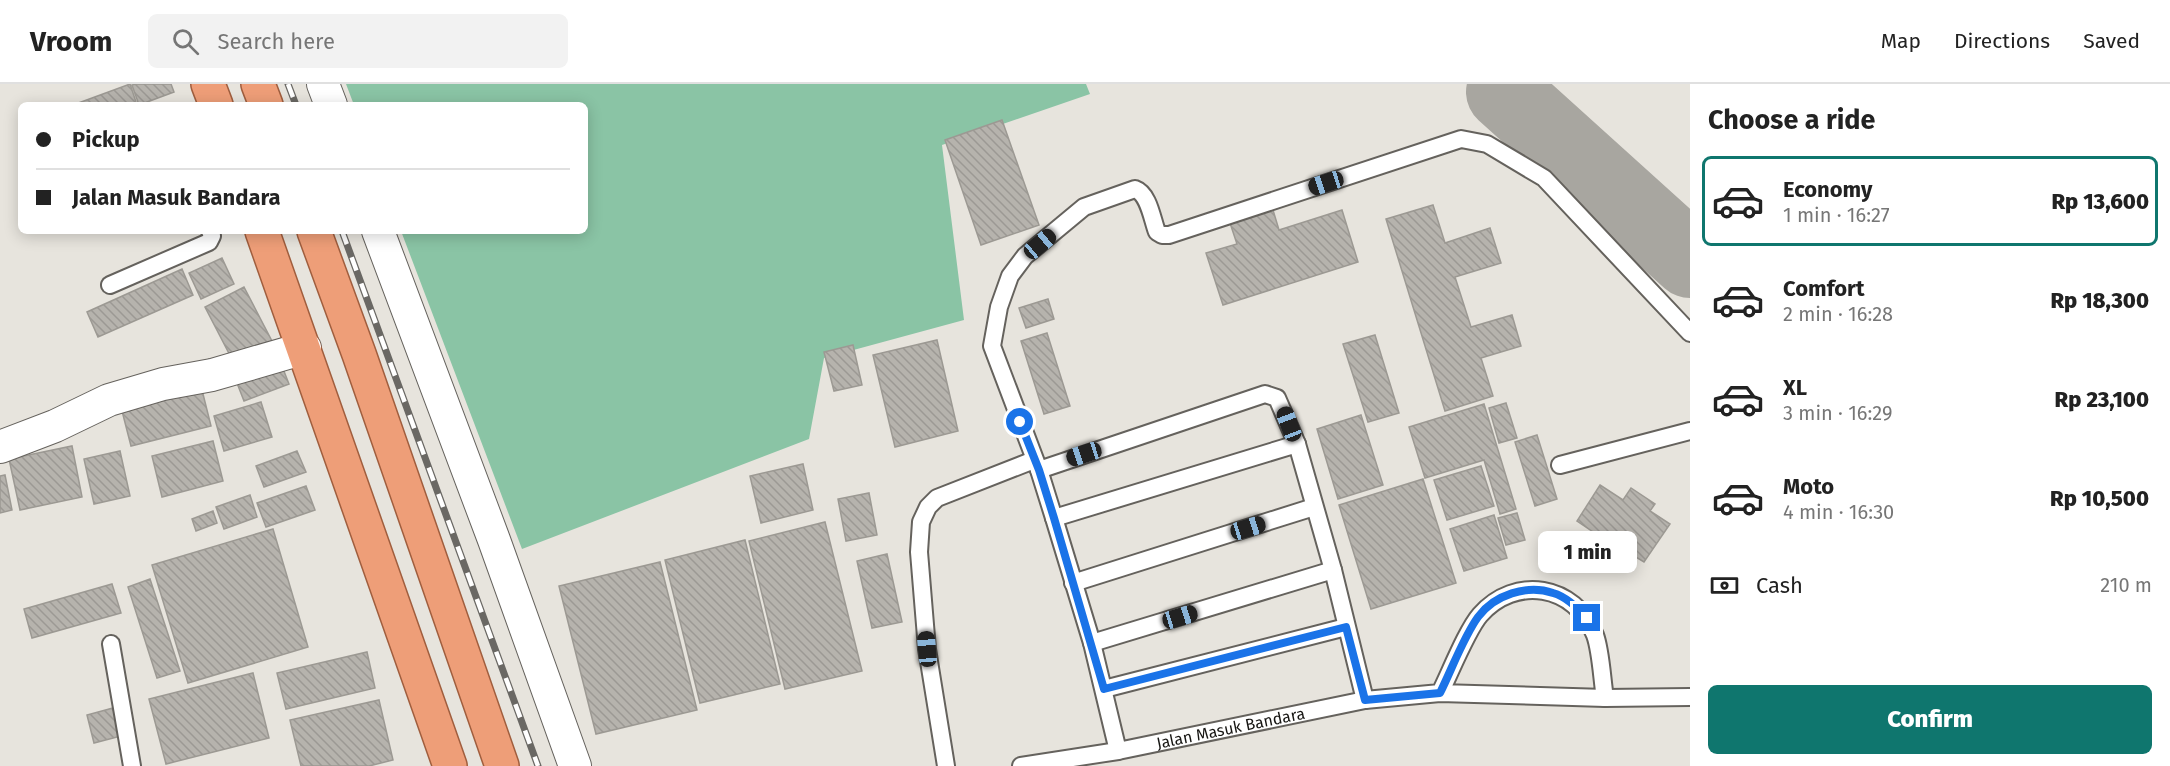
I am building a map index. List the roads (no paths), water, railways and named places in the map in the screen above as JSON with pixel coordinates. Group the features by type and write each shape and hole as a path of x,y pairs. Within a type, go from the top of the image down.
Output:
{"highway":[{"path":"208,84 215,102"},
{"path":"258,84 265,102"},
{"path":"263,234 450,766"},
{"path":"315,234 502,766"}],"street":[{"path":"323,84 330,102"},
{"path":"379,234 494,540 575,766"},
{"path":"0,447 55,426 109,400 163,384 212,375 305,348"}],"lane":[{"path":"1118,750 1092,644 1054,518 992,346 999,307 1010,276 1025,256 1084,207 1135,189 1140,190 1157,232 1169,235 1461,139 1487,144 1544,178 1690,333"},
{"path":"110,285 209,242 211,234"},
{"path":"946,766 927,649 919,552 921,522 928,507 937,498 1265,394 1277,398 1281,403 1297,444 1333,570 1365,700"},
{"path":"1560,465 1690,431"},
{"path":"1054,518 1297,444"},
{"path":"1073,583 1314,507"},
{"path":"1092,644 1333,570"},
{"path":"1440,693 1478,617 1493,602 1512,593 1532,590 1553,593 1572,603 1587,618 1596,637 1605,698"},
{"path":"1104,689 1346,627"},
{"path":"111,644 132,766"},
{"name":"Jalan Masuk Bandara","path":"1021,766 1118,750 1365,700 1440,693 1605,698 1690,697"}],"railway":[{"path":"288,84 295,102"},
{"path":"343,234 538,766"}]}
